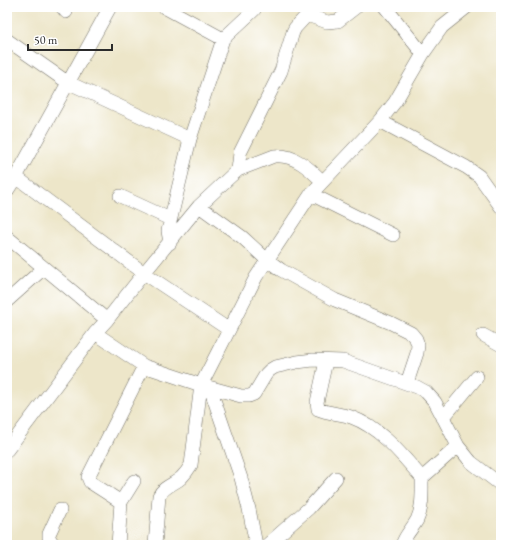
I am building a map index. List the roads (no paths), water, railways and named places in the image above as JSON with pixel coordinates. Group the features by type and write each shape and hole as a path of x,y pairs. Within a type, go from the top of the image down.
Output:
{"street":[{"path":"7,191 110,7"},
{"path":"164,7 223,39"},
{"path":"170,243 168,231 170,219 190,138 223,39 254,10 254,7"},
{"path":"238,170 240,153 281,71 295,28 307,15 328,22 338,21 356,7"},
{"path":"385,7 423,54"},
{"path":"397,22 399,7"},
{"path":"155,545 159,496 168,486 181,478 191,465 205,387 228,329 256,276 311,194 380,121 395,102 423,54 442,27 467,7"},
{"path":"7,40 67,82 190,138"},
{"path":"380,121 473,171 483,180 501,206"},
{"path":"7,448 95,333 199,206 238,170 279,155 300,162 322,181"},
{"path":"16,177 144,273 228,329"},
{"path":"311,194 393,235"},
{"path":"120,196 170,219"},
{"path":"199,206 242,237 266,260 281,270 335,300 391,323 411,333 416,339 418,345 417,353 406,383"},
{"path":"7,237 107,320"},
{"path":"7,301 44,268"},
{"path":"95,333 144,366 205,387 249,396 254,394 270,370 275,367 313,360 343,362 406,383 426,392 435,402 458,446 471,462 501,485"},
{"path":"483,335 501,345"},
{"path":"326,361 317,402 318,409 352,417 368,426 386,439 422,478 422,498 420,511 404,538 402,545"},
{"path":"121,502 90,482 88,478 144,366"},
{"path":"443,418 477,377"},
{"path":"205,387 241,478 256,545"},
{"path":"422,478 458,446"},
{"path":"267,545 294,523 336,478"},
{"path":"118,545 121,502 134,481"},
{"path":"54,545 49,538 49,534 60,510"}]}
